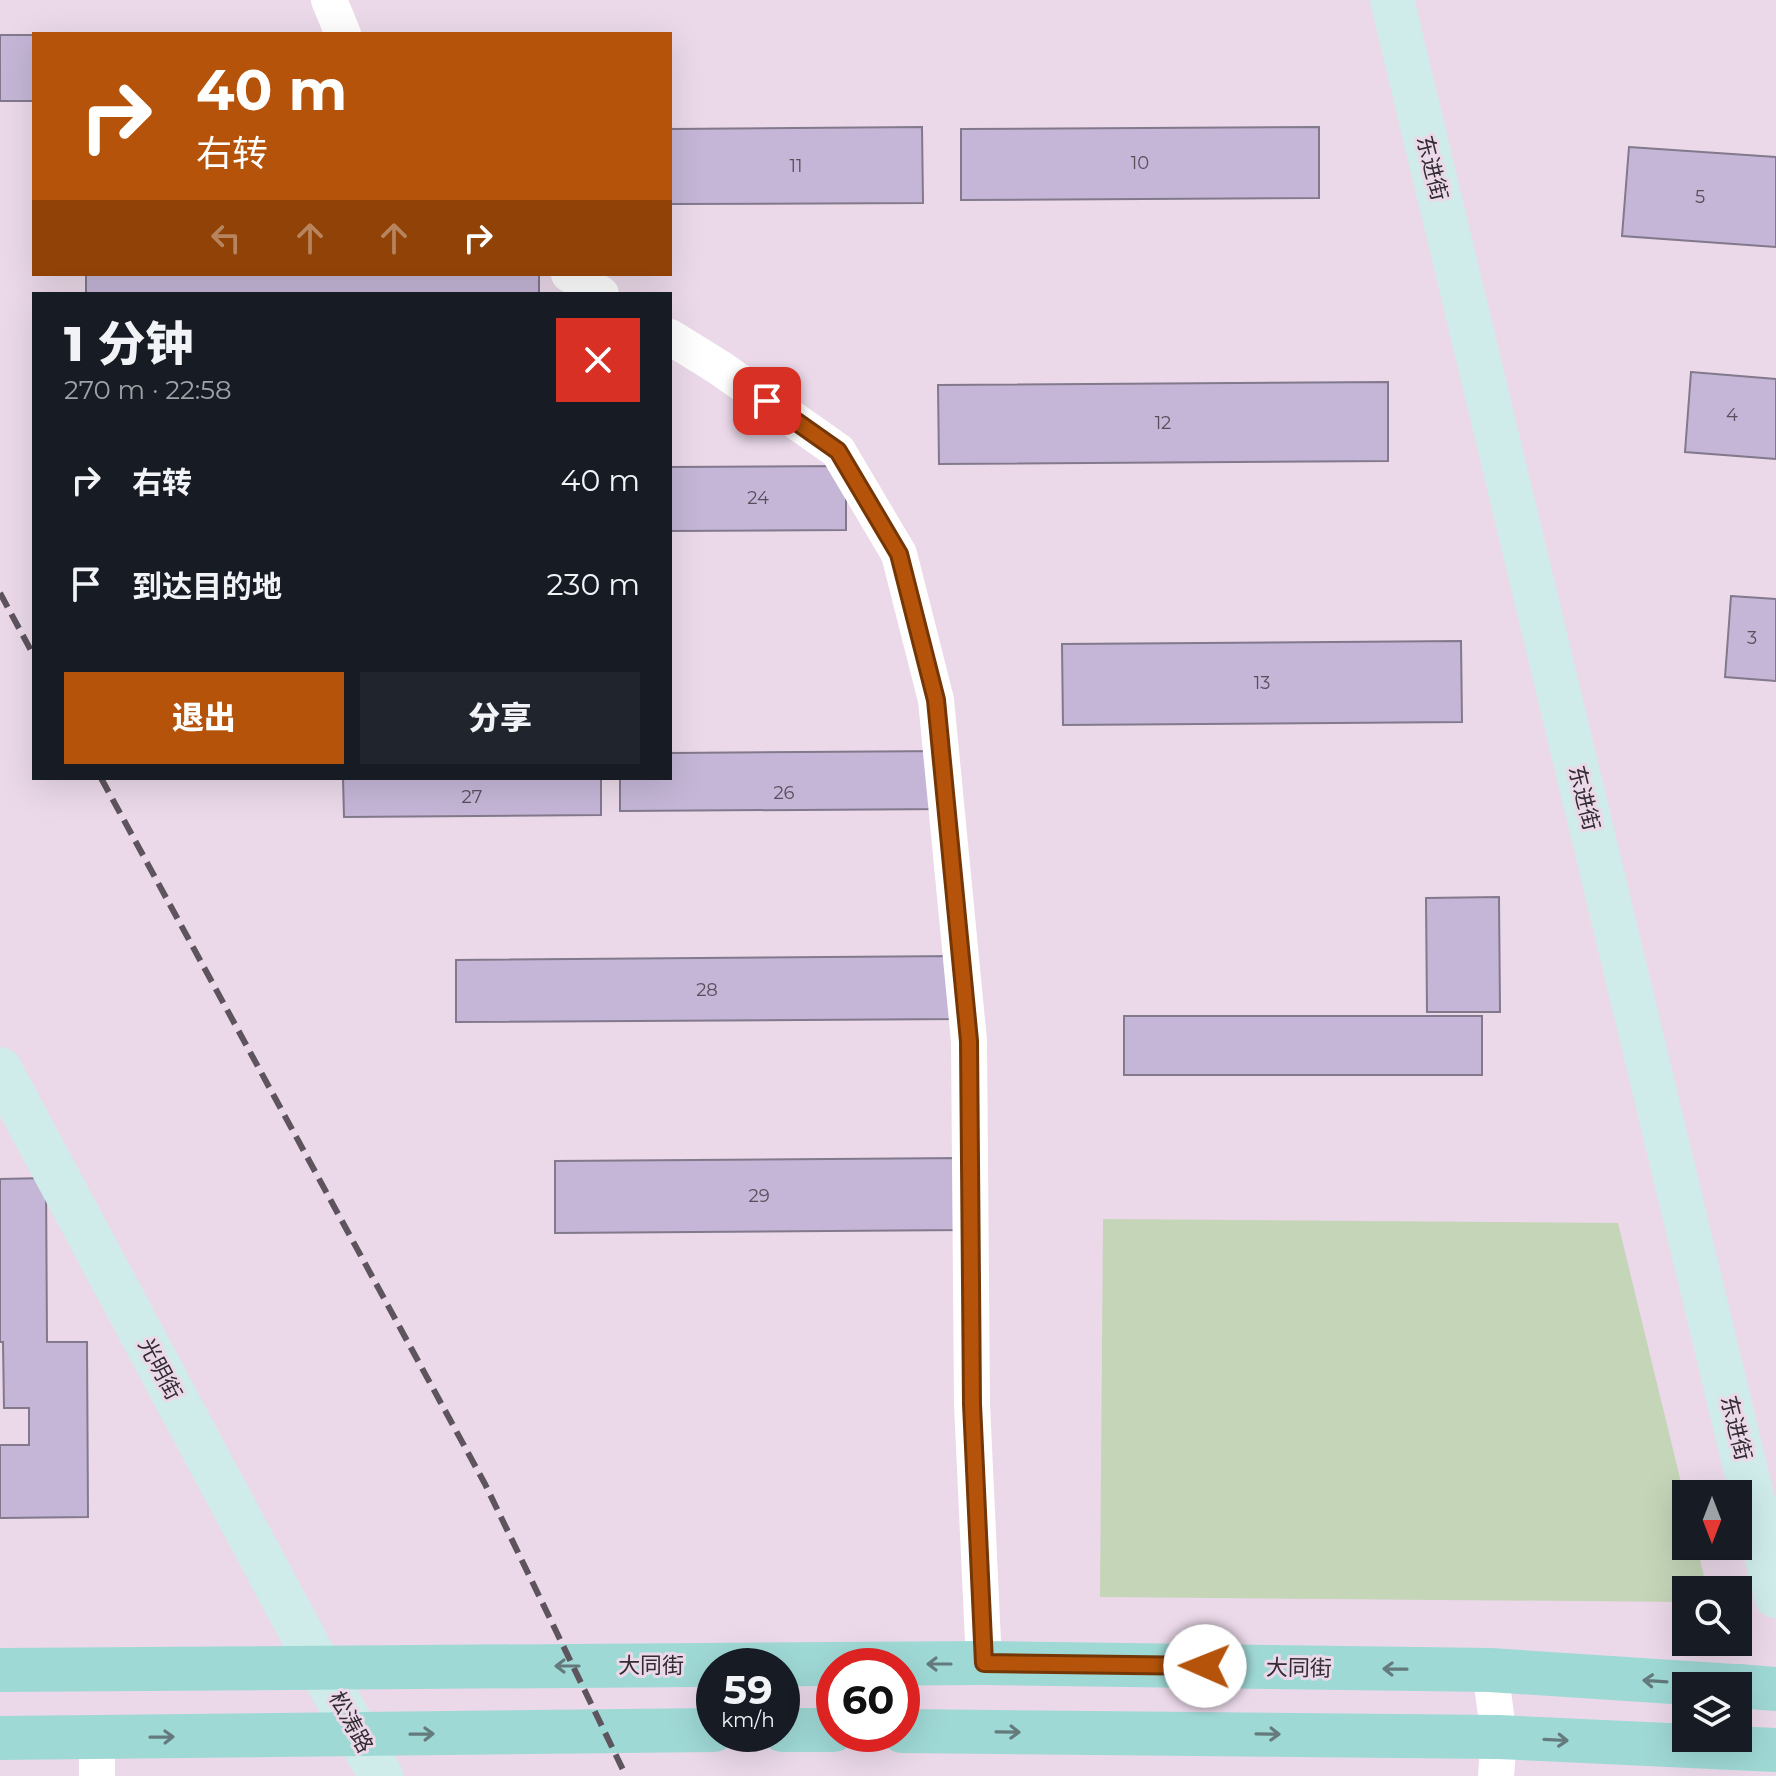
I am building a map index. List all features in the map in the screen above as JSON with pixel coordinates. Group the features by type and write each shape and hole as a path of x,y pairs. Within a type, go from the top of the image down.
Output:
{"main road":[{"name":"东进街","path":"1392,0 1776,1596"},
{"name":"光明街","path":"0,1069 320,1668"},
{"name":"大同街","path":"0,1670 984,1663 1490,1670 1672,1682"},
{"name":"松涛路","path":"320,1668 381,1776"},
{"name":"大同街","path":"1752,1687 1776,1689"},
{"path":"0,1738 97,1757 358,1735 696,1730"},
{"path":"920,1732 1498,1756 1776,1750"}],"street":[{"path":"329,0 342,32"},
{"path":"572,276 598,292"},
{"path":"672,338 838,451 899,554 936,700 969,1041 972,1404 984,1663"},
{"path":"1490,1670 1498,1756"}],"green space":[{"path":"1103,1219 1618,1223 1680,1480 1672,1480 1672,1560 1700,1560 1704,1576 1672,1576 1672,1602 1100,1597"}],"building":[{"path":"0,35 32,35 32,101 0,101"},
{"path":"922,127 923,203 672,204 672,129"},
{"path":"1319,127 1319,198 961,200 961,129"},
{"path":"1629,147 1776,157 1776,247 1622,236"},
{"path":"86,276 539,276 539,292 86,292"},
{"path":"1691,372 1776,379 1776,459 1685,452"},
{"path":"1388,382 1388,461 939,464 938,385"},
{"path":"846,466 846,530 672,531 672,467"},
{"path":"1731,596 1776,599 1776,681 1725,677"},
{"path":"1461,641 1462,722 1063,725 1062,644"},
{"path":"948,751 948,809 620,811 620,780 672,780 672,753"},
{"path":"343,780 601,780 601,815 344,817"},
{"path":"1499,897 1500,1012 1427,1012 1426,898"},
{"path":"958,956 959,1019 456,1022 456,960"},
{"path":"1124,1016 1482,1016 1482,1075 1124,1075"},
{"path":"963,1158 964,1230 555,1233 555,1161"},
{"path":"46,1178 47,1342 87,1342 88,1517 0,1518 0,1445 29,1445 29,1408 4,1408 3,1342 0,1342 0,1179"}],"railway":[{"path":"0,593 32,652"},
{"path":"102,780 485,1484 626,1776"}],"route":[{"path":"767,401 838,451 899,554 936,700 969,1041 972,1404 984,1663 1205,1666"}]}
